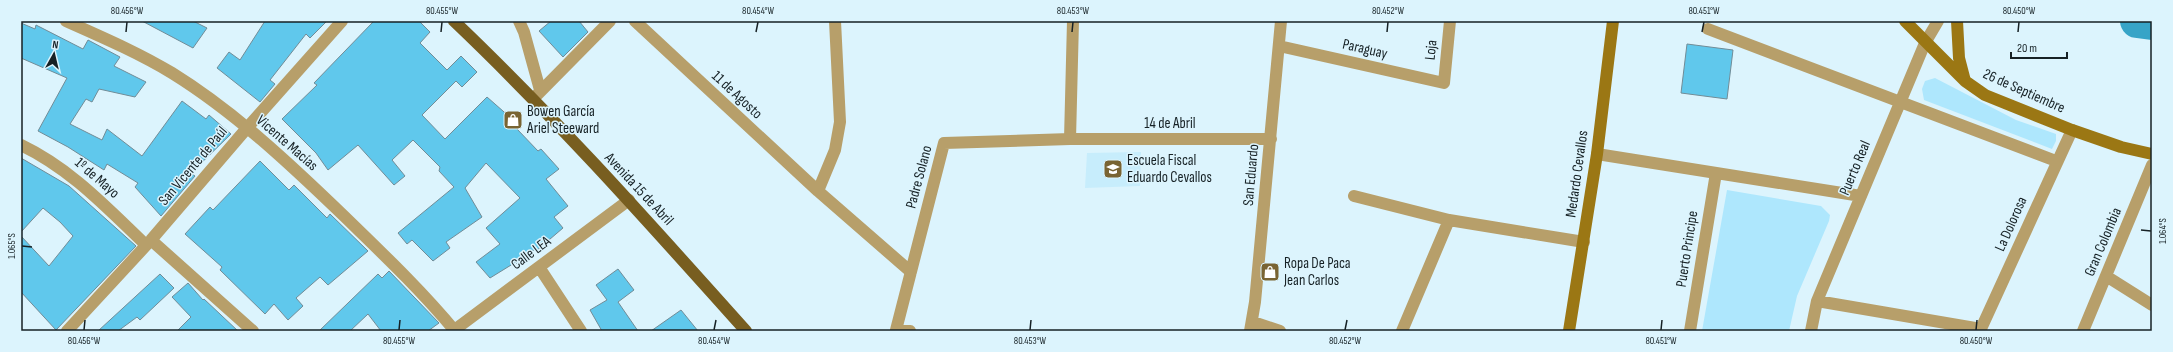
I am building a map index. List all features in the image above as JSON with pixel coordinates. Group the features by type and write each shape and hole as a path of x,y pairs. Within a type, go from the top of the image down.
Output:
{"main road":[{"name":"Avenida 15 de Abril","path":"454,21 536,94 746,331"}],"street":[{"name":"Vicente Macías","path":"66,21 118,44 172,73 247,128 323,196 369,240 454,331"},
{"name":"San Vicente de Paúl","path":"67,331 149,242 342,21"},
{"path":"519,21 524,32 536,94"},
{"path":"536,94 610,21"},
{"name":"11 de Agosto","path":"636,21 818,191 911,272"},
{"path":"818,191 835,150 840,130 835,21"},
{"path":"1070,139 1073,21"},
{"name":"San Eduardo","path":"1252,326 1271,139 1281,21"},
{"name":"Loja","path":"1444,83 1450,21"},
{"name":"Medardo Cevallos","path":"1570,331 1597,154 1613,21"},
{"name":"26 de Septiembre","path":"1905,21 1965,82 1985,95 2072,130 2121,147 2152,154"},
{"name":"Puerto Real","path":"1811,331 1817,301 1925,43 1938,21"},
{"path":"1957,21 1959,58 1965,82"},
{"path":"1708,29 2056,161"},
{"name":"Paraguay","path":"1279,46 1444,83"},
{"name":"La Dolorosa","path":"1981,330 2056,161 2072,130"},
{"name":"14 de Abril","path":"1070,139 1271,139"},
{"name":"Padre Solano","path":"911,272 944,143 1070,139"},
{"name":"1º de Mayo","path":"21,145 55,163 73,176 253,331"},
{"path":"1597,154 1861,196"},
{"name":"Gran Colombia","path":"2083,331 2152,165"},
{"name":"Puerto Principe","path":"1690,331 1716,173"},
{"path":"1354,196 1449,220 1584,242"},
{"name":"Calle LEA","path":"454,331 629,200"},
{"path":"1402,331 1449,220"},
{"path":"539,267 581,331"},
{"path":"910,331 896,330 911,272"},
{"path":"2106,276 2152,305"},
{"path":"1817,301 1981,330"},
{"path":"1252,326 1280,331"}],"shaded area":[{"path":"1935,78 2016,120 2056,134 2056,141 2052,149 1924,100 1922,89 1925,81"},
{"name":"Escuela Fiscal Eduardo Cevallos","path":"1141,152 1140,186 1085,188 1087,153"},
{"path":"1727,190 1821,206 1830,215 1829,221 1797,296 1789,331 1702,331"}],"building":[{"path":"142,21 193,21 207,28 193,48"},
{"path":"265,21 327,21 310,38 306,34 270,80 275,84 260,102 217,68 229,52 240,60"},
{"path":"374,21 419,21 430,32 420,43 447,70 461,56 477,72 462,87 456,81 422,115 445,139 487,97 520,126 517,129 538,151 541,149 559,169 546,179 568,206 554,217 563,228 536,251 535,249 517,264 516,262 490,278 476,262 500,244 486,228 520,198 486,163 465,188 482,217 446,242 450,248 433,261 412,240 407,244 398,233 454,187 439,171 440,167 413,140 392,160 405,176 394,185 358,145 328,170 316,153 282,119 317,85 314,83"},
{"path":"551,21 579,21 588,32 563,57 539,31"},
{"path":"21,23 35,29 36,25 83,49 88,40 120,57 114,66 146,82 135,97 99,89 92,102 86,99 70,124 102,140 107,129 142,156 182,101 206,119 209,115 231,134 191,173 195,176 161,216 135,187 138,183 107,164 104,170 68,147 38,131 67,78 21,58"},
{"path":"1687,44 1733,50 1727,99 1681,93"},
{"path":"21,158 69,186 136,246 56,330 21,292 21,236 49,266 73,236 60,222 43,208 21,232"},
{"path":"260,161 289,190 294,185 327,218 330,214 368,251 328,285 320,277 296,298 303,306 288,320 274,304 265,314 220,270 222,267 185,234 210,207 213,210"},
{"path":"618,269 634,290 618,302 638,331 602,331 590,310 607,300 596,285"},
{"path":"389,271 439,323 428,331 381,331 368,314 350,331 319,331 378,274 382,278"},
{"path":"160,274 174,288 140,320 137,317 118,331 98,331"},
{"path":"188,283 203,300 204,299 238,331 177,331 191,317 172,297"},
{"path":"681,310 698,331 651,331"}],"waterway":[{"path":"2137,21 2152,23"}],"place":[{"name":"Bowen García Ariel Steeward","path":"513,120"},
{"name":"Escuela Fiscal Eduardo Cevallos","path":"1113,169"},
{"name":"Ropa De Paca Jean Carlos","path":"1270,272"}]}
